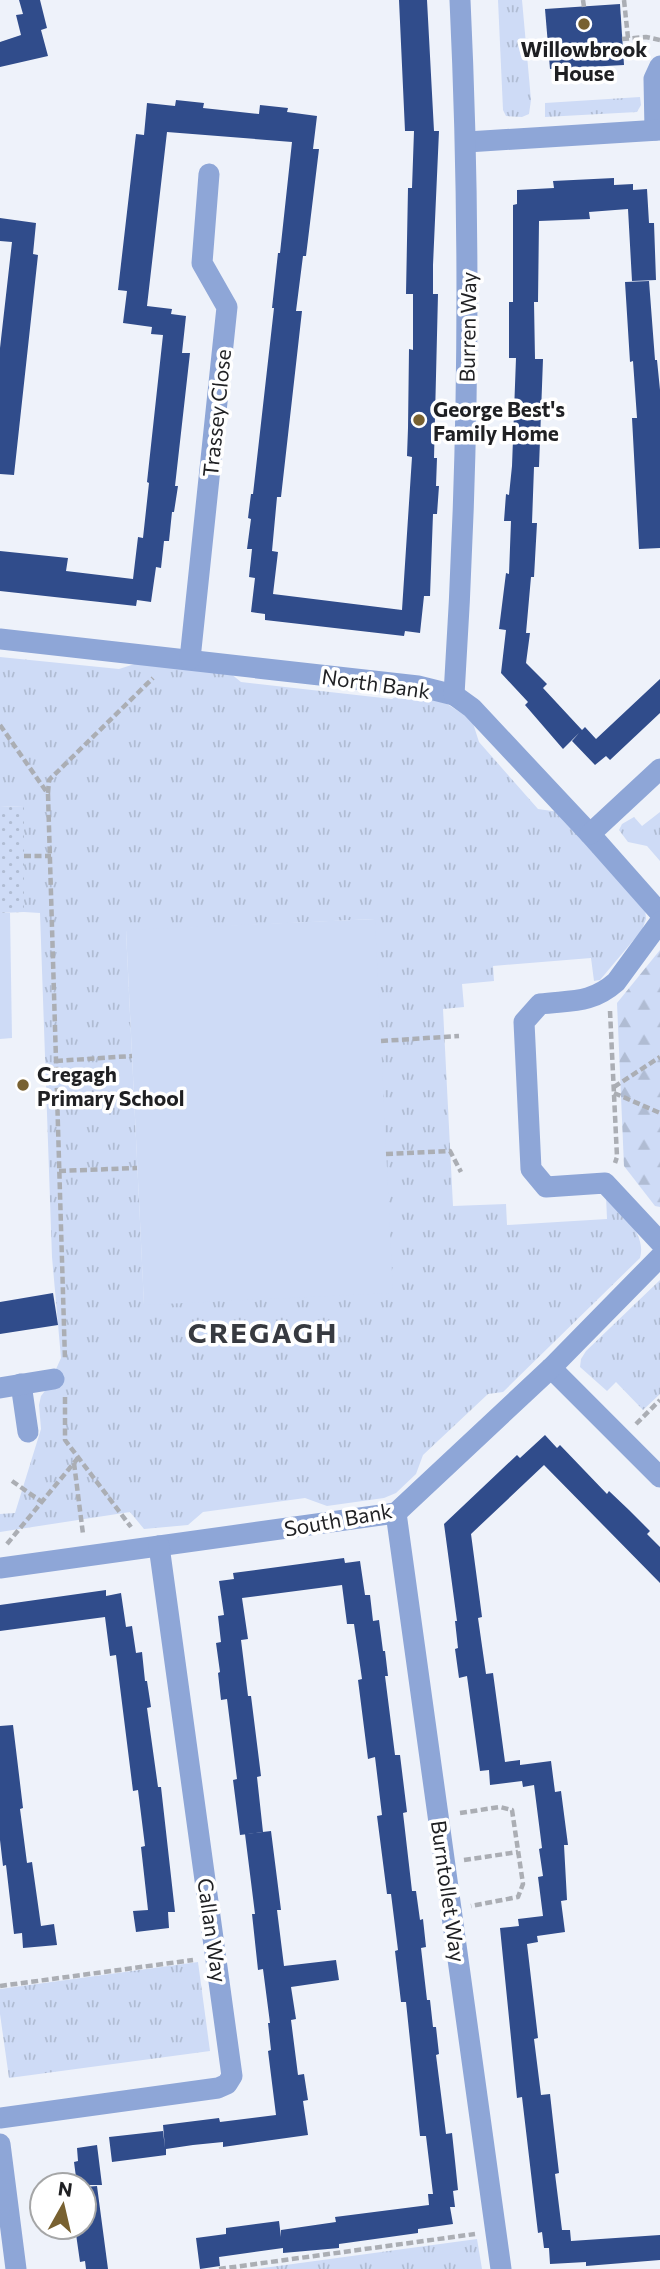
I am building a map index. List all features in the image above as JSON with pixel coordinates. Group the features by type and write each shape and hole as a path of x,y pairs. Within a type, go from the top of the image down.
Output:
{"street":[{"name":"Burren Way","path":"454,695 462,578 468,323 467,142 460,0"},
{"path":"467,142 658,130 654,79 660,66"},
{"name":"Trassey Close","path":"181,658 228,307 202,263 209,174"},
{"name":"North Bank","path":"0,639 418,687 454,695 472,708 660,913"},
{"path":"590,834 660,769"},
{"path":"660,922 609,989 595,998 540,1004 524,1022 531,1169 547,1187 605,1183 660,1242"},
{"name":"South Bank","path":"0,1568 396,1513 551,1368 660,1257"},
{"path":"551,1368 660,1477"},
{"path":"28,1432 10,1386 61,1378"},
{"name":"Burntollet Way","path":"396,1513 501,2269"},
{"name":"Callan Way","path":"0,2118 218,2088 228,2084 232,2076 217,1957 153,1547"},
{"path":"0,2144 16,2269"}],"path":[{"path":"583,0 584,7"},
{"path":"625,0 625,39 646,37 660,40"},
{"path":"153,1547 65,1440 61,1378 59,1171 48,794 49,780 144,689 181,658"},
{"path":"0,725 48,794"},
{"path":"24,856 51,856"},
{"path":"605,1183 617,1157 609,989"},
{"path":"381,1041 459,1036"},
{"path":"56,1061 132,1056"},
{"path":"614,1090 660,1057"},
{"path":"614,1090 660,1113"},
{"path":"386,1154 450,1152 461,1172"},
{"path":"59,1171 138,1168"},
{"path":"621,1438 660,1400"},
{"path":"0,1553 78,1458"},
{"path":"74,1463 86,1556"},
{"path":"12,1481 42,1502"},
{"path":"439,1816 500,1807 512,1810 519,1852 523,1884 518,1897 451,1909"},
{"path":"445,1862 519,1852"},
{"path":"0,1986 217,1957"},
{"path":"219,2269 496,2231"}],"green space":[{"path":"498,0 522,0 531,100 529,114 522,117 506,116 503,110"},
{"path":"640,97 641,105 637,112 545,117 545,103"},
{"path":"0,657 119,669 144,661 225,669 241,682 392,699 409,690 441,700 472,720 479,742 538,809 559,812 645,908 646,919 642,930 600,980 594,981 591,958 493,966 494,981 462,984 464,1007 443,1009 453,1206 506,1204 507,1225 607,1219 606,1196 631,1224 640,1240 641,1249 640,1258 503,1392 488,1394 423,1455 416,1474 396,1493 384,1498 327,1506 305,1498 203,1512 188,1525 144,1529 130,1512 0,1532 0,1514 15,1513 41,1429 41,1396 61,1358 52,1257 40,913 24,912 24,807 0,806","holes":["375,919 144,1304 126,931"]},
{"path":"0,806 24,807 24,912 0,913"},
{"path":"660,812 660,861 647,846 628,842 619,830 622,824 634,817 642,826"},
{"path":"0,913 10,913 12,1038 0,1039"},
{"path":"375,919 393,1293 144,1305 126,930"},
{"path":"660,950 660,1207 655,1206 624,1166 617,1003"},
{"path":"660,1280 660,1394 643,1410 616,1382 607,1391 580,1367 581,1359 586,1351"},
{"path":"198,1962 210,2051 9,2078 0,2014 0,1989"},
{"path":"477,2239 482,2269 256,2269"}],"building":[{"path":"19,0 40,0 47,28 41,30 48,56 0,67 0,42 21,35 16,15 23,14"},
{"path":"399,0 427,0 434,131 439,131 433,294 438,294 434,458 437,458 436,486 439,486 437,514 433,514 430,596 424,596 420,633 405,631 404,636 265,620 265,614 251,612 255,578 249,577 252,549 247,549 251,519 248,518 253,494 292,142 167,132 147,306 172,309 171,314 186,316 182,353 190,353 174,512 169,541 164,541 161,568 156,567 151,602 137,600 136,606 0,591 0,551 68,558 66,571 133,579 138,537 143,538 163,335 151,334 152,327 123,323 127,291 118,290 136,134 144,135 147,103 175,106 176,100 204,103 203,108 259,114 260,105 288,108 287,112 317,116 313,149 319,149 306,256 303,256 296,311 302,311 281,497 277,497 272,551 278,552 273,594 402,610 412,457 407,456 413,294 406,294 408,188 412,188 414,131 405,131"},
{"name":"Willowbrook House","path":"620,4 624,65 550,69 545,9"},
{"path":"614,178 614,185 633,184 633,190 647,189 649,223 654,223 656,280 632,281 628,209 589,212 590,219 539,221 538,302 534,302 535,359 543,359 539,467 534,467 532,523 537,523 534,577 531,577 526,633 530,633 526,663 547,684 543,688 582,730 585,727 596,739 660,679 660,713 610,760 606,756 595,765 572,741 579,733 563,749 525,705 528,702 501,673 506,630 499,629 506,573 509,574 511,521 504,521 512,466 516,358 509,358 509,302 513,302 513,205 517,204 517,190 554,188 553,181"},
{"path":"0,218 36,223 33,254 38,255 14,475 0,474 0,348 12,242 0,241"},
{"path":"649,281 660,390 660,548 639,549 632,418 637,418 625,282"},
{"path":"53,1293 58,1325 0,1334 0,1302"},
{"path":"545,1435 557,1448 560,1445 607,1494 609,1491 629,1510 650,1531 647,1534 660,1547 660,1583 544,1465 471,1534 486,1674 493,1673 505,1762 520,1760 520,1765 551,1761 555,1792 561,1791 568,1845 564,1845 567,1900 561,1901 565,1932 537,1936 538,1942 527,1944 538,2038 534,2039 541,2095 550,2094 562,2230 570,2230 571,2241 660,2235 660,2260 586,2266 586,2262 550,2264 549,2248 544,2248 542,2232 538,2233 522,2097 517,2098 500,1928 519,1926 518,1919 543,1916 538,1877 543,1876 539,1849 542,1848 534,1785 523,1787 522,1781 490,1785 489,1770 480,1771 467,1676 459,1678 455,1649 458,1648 457,1621 444,1524 517,1455 520,1458"},
{"path":"344,1558 345,1563 360,1561 365,1595 370,1595 373,1621 379,1620 385,1651 388,1676 385,1676 395,1755 400,1755 407,1812 403,1813 412,1891 416,1891 420,1920 423,1919 426,1947 421,1948 427,2000 430,2000 433,2027 436,2027 439,2054 436,2055 446,2134 452,2133 458,2190 453,2191 455,2207 450,2207 453,2224 418,2229 418,2233 339,2244 339,2248 283,2253 283,2248 219,2257 220,2266 200,2269 196,2238 226,2234 226,2228 279,2221 281,2237 281,2230 336,2222 335,2217 429,2205 428,2194 433,2194 426,2136 420,2136 406,2002 401,2002 391,1894 387,1894 377,1816 382,1815 375,1757 368,1759 358,1680 362,1679 354,1624 347,1624 342,1585 242,1598 248,1639 241,1640 261,1776 257,1777 263,1832 240,1835 233,1780 237,1779 227,1699 221,1700 216,1643 221,1642 218,1616 224,1615 219,1581 234,1579 233,1573"},
{"path":"106,1590 106,1596 121,1593 126,1627 132,1626 136,1653 142,1652 175,1912 168,1912 169,1928 136,1932 133,1911 148,1910 141,1847 145,1846 138,1790 133,1791 116,1655 110,1656 105,1617 0,1631 0,1605"},
{"path":"13,1725 27,1863 32,1862 41,1926 54,1924 57,1945 23,1948 22,1933 14,1934 6,1865 3,1866 0,1840 0,1726"},
{"path":"271,1831 281,1910 277,1910 284,1966 336,1960 339,1980 291,1987 296,2019 291,2020 298,2075 304,2074 308,2100 303,2101 308,2135 223,2147 223,2142 193,2145 166,2149 166,2155 112,2162 109,2137 163,2131 165,2148 163,2125 276,2115 268,2051 271,2050 270,2023 263,1969 258,1970 252,1914 255,1914 245,1834"},
{"path":"97,2145 102,2185 98,2185 98,2171 75,2171 77,2148"},
{"path":"98,2194 108,2269 86,2269 85,2261 80,2262 77,2241 98,2241"}],"place":[{"name":"Willowbrook House","path":"584,24"},
{"name":"George Best's Family Home","path":"419,420"},
{"name":"Cregagh Primary School","path":"23,1085"}],"district":[{"name":"CREGAGH","path":"263,1332"}]}
